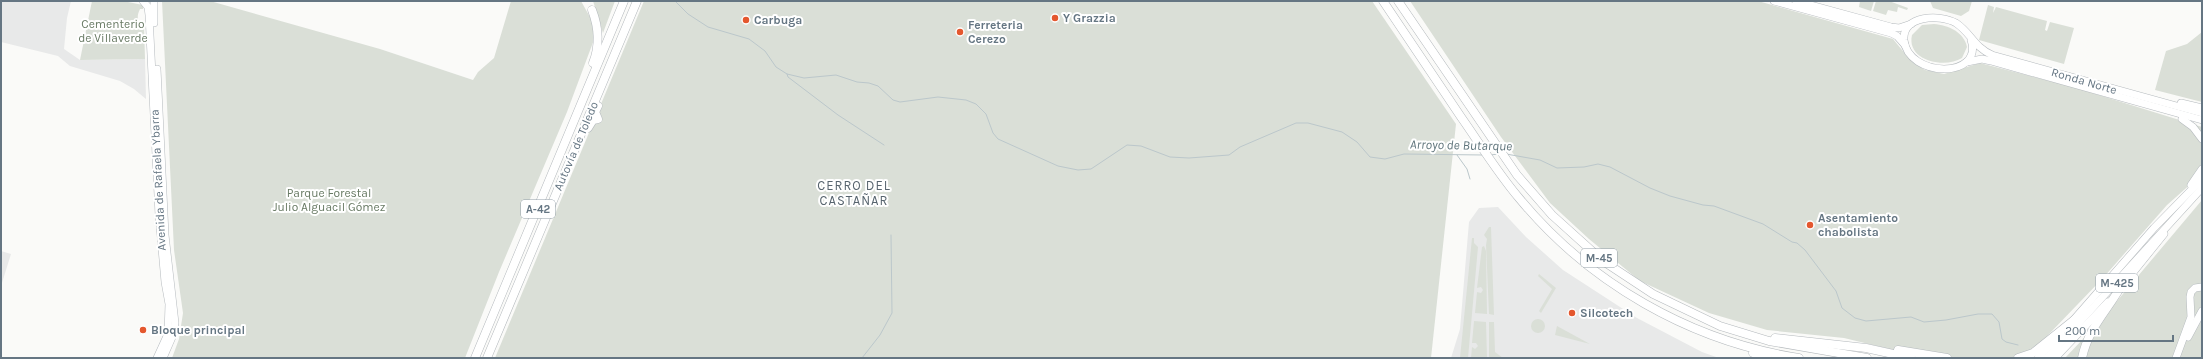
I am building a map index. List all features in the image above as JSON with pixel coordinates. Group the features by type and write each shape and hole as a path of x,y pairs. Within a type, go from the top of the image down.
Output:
{"highway":[{"name":"Autovía de Toledo","path":"475,358 624,1"},
{"name":"M-45","path":"1384,1 1500,174 1536,218 1561,243 1597,273 1658,313 1721,342 1768,358"},
{"name":"M-45","path":"1398,1 1517,175 1552,216 1603,262 1653,294 1699,317 1742,334 1769,341 1867,358"},
{"name":"Autovía de Toledo","path":"487,358 559,186 569,173 590,123 598,120 595,112 605,87 604,79 636,3"},
{"path":"582,100 596,54 598,42 597,23 592,10"},
{"path":"2082,358 2084,348 2096,322 2120,288"},
{"name":"M-45","path":"1642,303 1709,334 1768,352 1799,358"},
{"name":"M-45","path":"1699,317 1757,334 1866,348 1911,358"},
{"path":"2018,358 2033,353 2074,320"},
{"name":"M-45","path":"1809,341 1867,345 1947,358"}],"main road":[{"name":"Avenida de Rafaela Ybarra","path":"143,1 148,7 149,15 159,215 165,282 169,304 168,334 157,358"},
{"name":"Avenida de Rafaela Ybarra","path":"154,1 165,235 175,323 173,335 163,358"},
{"name":"Ronda Norte","path":"1774,1 1891,33 1900,38 1918,61 1933,69 1953,68 1967,62 1982,60 1991,61 2202,120"},
{"name":"Ronda Norte","path":"1796,1 1899,28 1931,18 1950,20 1963,30 1982,51 1992,55 2202,113"},
{"path":"1905,46 1906,32 1913,23"},
{"path":"1967,62 1972,50 1971,40"},
{"path":"2151,99 2202,107"},
{"path":"2139,102 2182,119 2202,124"},
{"path":"2182,119 2193,127 2202,139"},
{"path":"2173,207 2202,169"},
{"name":"M-425","path":"2038,358 2074,320 2173,207 2202,179"},
{"name":"M-425","path":"2048,358 2184,206 2202,188"},
{"path":"2055,358 2152,251 2184,206"},
{"path":"2178,358 2191,317 2191,292 2201,286"},
{"path":"2178,358 2202,311 2194,308 2191,304"}],"shaded area":[{"path":"1,1 71,1 67,18 64,49 80,60 145,59 146,99 134,89 120,81 70,66 58,56 1,42"},
{"path":"1498,207 1526,237 1563,270 1637,318 1702,352 1719,358 1451,358 1460,329 1469,222 1479,208"},
{"path":"1,251 11,254 1,286"}],"green space":[{"name":"Cementerio de Villaverde","path":"92,1 123,1 143,5 143,9 140,9 138,13 138,21 140,25 144,25 145,59 80,60"},
{"name":"Parque Forestal Julio Alguacil Gómez","path":"162,1 210,1 380,49 473,80 478,72 494,58 511,1 581,1 591,19 595,37 567,112 499,272 465,358 172,358 179,339 183,313 174,250"},
{"path":"593,1 615,1 603,33"},
{"path":"644,1 1372,1 1456,124 1431,358 495,358"},
{"path":"1410,1 1758,1 1893,39 1911,61 1925,70 1944,74 1980,63 2073,87 2202,127 2202,174 2167,205 2103,278 2026,358 1927,358 1844,338 1767,330 1709,313 1640,281 1589,239 1550,203 1501,137"},
{"path":"1860,1 1874,1 1871,11 1859,7"},
{"path":"1876,1 1889,1 1908,8 1907,10 1898,7 1897,12 1888,10 1886,15 1873,11"},
{"path":"1930,1 1972,1 1969,11 1961,16 1933,8"},
{"path":"1988,5 1994,7 1993,13 1996,7 2047,21 2045,30 2047,31 2050,22 2074,28 2064,64 1979,40"},
{"path":"1934,24 1955,30 1963,37 1967,47 1962,58 1946,63 1937,62 1921,57 1915,51 1912,44 1912,35 1922,25"},
{"path":"2202,32 2202,102 2155,90 2166,51 2187,44"},
{"path":"2202,200 2202,358 2065,358 2101,320"},
{"path":"1489,227 1491,227 1494,315 1489,314 1487,239 1484,235"},
{"path":"1472,238 1474,238 1474,243 1478,247 1468,358 1460,358"},
{"path":"1484,246 1486,251 1487,314 1475,313 1477,292 1481,293 1483,290 1481,287 1477,288 1482,247"},
{"path":"1539,274 1556,288 1541,313 1539,311 1552,289 1538,276"},
{"path":"1538,319 1543,321 1545,326 1543,331 1538,333 1533,331 1531,326 1533,321"},
{"path":"1474,321 1486,322 1487,358 1471,358 1472,347 1475,349 1478,346 1476,343 1472,343"},
{"path":"1489,322 1494,322 1495,352 1503,358 1489,358"},
{"path":"1557,326 1590,344 1555,335"}],"waterway":[{"name":"Arroyo de Butarque","path":"675,1 688,14 708,27 749,39 765,51 776,67 787,74 804,78 836,75 857,82 869,83 878,86 893,100 900,102 938,97 966,100 976,104 986,114 993,133 998,139 1058,166 1078,170 1091,169 1127,145 1141,146 1170,157 1189,158 1229,155 1240,147 1296,123 1308,123 1342,132 1357,142 1370,157 1385,159 1404,154 1483,155"},
{"path":"787,74 788,77 838,115 884,145"},
{"name":"Arroyo de Butarque","path":"1490,155 1499,154"},
{"name":"Arroyo de Butarque","path":"1506,154 1540,160 1557,168 1584,167 1598,164 1610,167 1650,188 1670,196 1703,205 1714,206 1763,224 1792,242 1797,243 1805,250 1836,291 1842,308 1855,318 1866,321 1911,317 1924,322 1946,320 1978,314 1992,314 1999,322 2002,339 2006,342 2018,345"},
{"path":"1457,155 1467,169 1470,179"},
{"path":"862,358 880,335 892,313 891,235"}],"place":[{"name":"Y Grazzia","path":"1055,18"},
{"name":"Carbuga","path":"746,20"},
{"name":"Ferreteria Cerezo","path":"960,32"},
{"name":"Asentamiento chabolista","path":"1810,225"},
{"name":"Silcotech","path":"1572,313"},
{"name":"Bloque principal","path":"143,330"}],"district":[{"name":"CERRO DEL CASTAÑAR","path":"854,192"}]}
